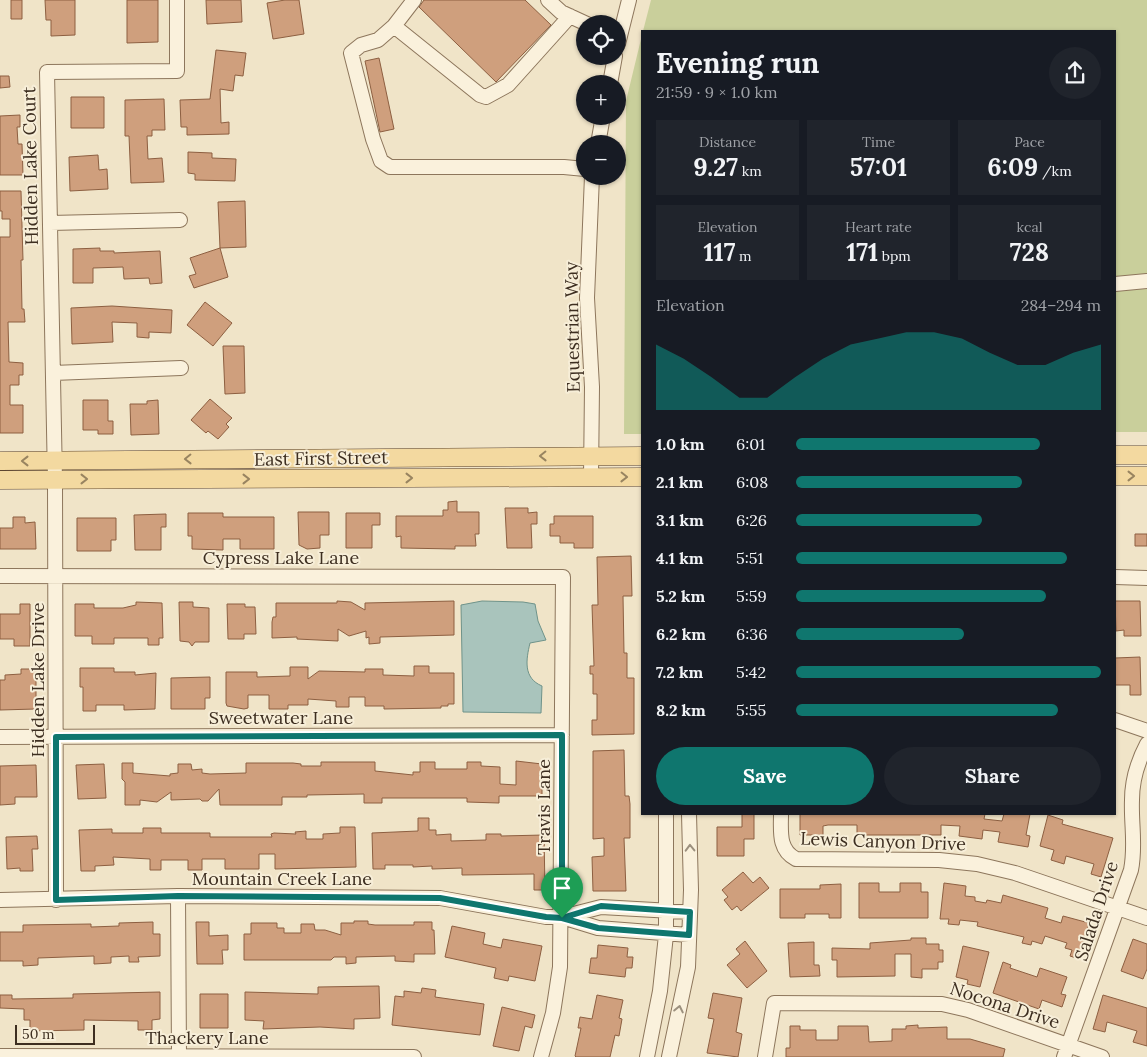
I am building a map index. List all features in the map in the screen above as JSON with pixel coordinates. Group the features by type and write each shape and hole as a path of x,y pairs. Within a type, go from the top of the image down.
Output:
{"main road":[{"path":"1116,455 1147,455"},
{"name":"East First Street","path":"0,461 641,456"},
{"path":"1116,476 1147,476"},
{"name":"East First Street","path":"0,480 641,477"}],"street":[{"name":"Hidden Lake Court","path":"54,461 47,72 177,71 177,0"},
{"path":"414,0 394,26 378,40 361,46 351,53 373,139 381,161 390,168 576,168"},
{"path":"548,0 561,12 576,19"},
{"path":"625,15 629,0"},
{"path":"394,26 480,95 486,97 508,85 570,16"},
{"name":"Equestrian Way","path":"591,477 592,388 587,298 592,185"},
{"path":"50,223 180,220"},
{"path":"1116,284 1147,281"},
{"path":"53,373 181,368"},
{"name":"Hidden Lake Drive","path":"54,461 56,900"},
{"name":"Cypress Lake Lane","path":"0,576 562,577"},
{"name":"Travis Lane","path":"562,577 562,918"},
{"path":"1116,577 1147,578"},
{"path":"1116,720 1147,731"},
{"name":"Sweetwater Lane","path":"0,737 562,735"},
{"name":"Salada Drive","path":"1066,1051 1118,908 1133,858 1132,787 1138,765 1147,744"},
{"path":"647,1057 660,991 666,934 666,815"},
{"path":"669,1057 688,967 690,912 689,815"},
{"name":"Lewis Canyon Drive","path":"781,815 781,842 790,855 803,860 919,859 977,864 1016,873 1147,918"},
{"path":"178,896 179,1056"},
{"name":"Mountain Creek Lane","path":"0,900 178,896 440,898 546,917 562,918 598,928 689,935"},
{"name":"Mountain Creek Lane","path":"562,918 601,906 690,912"},
{"path":"541,1057 553,1013 560,968 562,918"},
{"name":"Nocona Drive","path":"765,1057 774,1003 942,1004 968,1010 1066,1051 1102,1057"},
{"name":"Thackery Lane","path":"0,1056 414,1057"}],"green space":[{"path":"651,0 1147,0 1147,432 1116,432 1116,30 643,30"},
{"path":"641,39 641,434 624,434 626,101"}],"water":[{"path":"482,601 535,604 538,621 546,640 530,643 527,668 536,683 542,686 541,713 463,712 461,605"}],"building":[{"path":"11,0 22,0 22,19 11,19"},
{"path":"45,0 75,0 75,35 51,36 51,20 46,20"},
{"path":"127,0 158,0 158,42 127,43"},
{"path":"206,0 241,0 242,22 207,24"},
{"path":"299,0 304,34 273,39 267,3"},
{"path":"424,0 525,0 551,25 496,82 419,7"},
{"path":"216,50 246,53 243,76 235,75 233,91 220,89 221,123 229,122 229,134 187,135 187,127 181,127 180,100 210,99"},
{"path":"379,58 394,129 380,132 365,61"},
{"path":"0,76 9,76 10,87 0,88"},
{"path":"71,97 104,97 104,128 71,128"},
{"path":"164,99 165,130 152,130 152,136 147,136 148,159 162,158 164,182 131,183 129,136 125,136 125,100"},
{"path":"20,115 20,127 17,127 18,144 22,144 23,175 0,175 0,116"},
{"path":"188,152 212,153 212,158 236,159 235,181 195,180 195,174 188,173"},
{"path":"98,155 99,170 107,169 108,189 70,191 69,157"},
{"path":"0,191 21,191 22,309 24,309 25,322 8,322 9,362 23,363 23,375 19,375 19,385 10,385 10,405 23,405 23,433 0,433 0,237 10,237 10,219 2,219"},
{"path":"245,201 246,247 220,248 218,202"},
{"path":"100,248 100,251 114,251 114,253 160,251 162,283 150,284 149,278 124,279 123,267 93,268 93,283 73,283 73,249"},
{"path":"220,248 228,277 194,288 189,276 196,274 190,258"},
{"path":"205,302 232,323 213,346 187,325"},
{"path":"112,306 172,310 171,333 149,332 149,338 137,337 137,323 112,322 113,342 72,344 71,308"},
{"path":"223,346 244,346 245,393 225,394"},
{"path":"210,399 232,418 226,424 229,427 218,439 208,431 206,433 191,420"},
{"path":"83,400 108,400 108,421 113,421 113,434 98,434 98,430 83,430"},
{"path":"158,400 159,434 131,435 130,404 147,404 147,401"},
{"path":"457,501 457,512 479,512 479,534 475,534 476,546 455,546 455,549 401,548 401,536 396,537 396,516 443,516 443,510 448,510 448,502"},
{"path":"505,508 528,508 528,513 537,512 537,524 531,524 532,548 507,548"},
{"path":"298,512 329,512 329,535 320,535 320,548 307,549 299,545"},
{"path":"188,513 223,513 223,517 274,517 274,549 240,549 240,539 223,539 223,550 192,549 192,536 188,536"},
{"path":"346,513 380,513 380,525 372,525 372,548 346,548"},
{"path":"166,514 166,527 161,527 161,550 135,550 134,515"},
{"path":"554,516 593,516 593,548 574,548 574,543 560,543 560,536 550,536 550,524 554,524"},
{"path":"13,517 25,517 25,523 35,522 36,549 0,549 0,528 13,528"},
{"path":"77,518 116,518 116,540 111,540 111,551 77,551"},
{"path":"1135,534 1147,534 1147,546 1135,546"},
{"path":"631,556 632,596 623,596 624,653 627,653 627,678 634,678 634,734 592,735 592,720 597,720 597,694 593,694 593,674 590,674 590,666 594,666 592,605 598,605 597,557"},
{"path":"337,601 351,602 365,610 365,603 454,601 454,635 380,637 380,643 369,644 369,637 366,638 366,631 349,636 338,629 338,641 297,639 297,637 272,638 272,622 273,617 276,617 276,603 337,603"},
{"path":"1116,601 1140,601 1141,636 1124,636 1124,630 1116,631"},
{"path":"136,602 162,603 163,638 159,638 159,645 148,645 148,638 114,638 114,644 92,644 92,636 75,636 75,604 94,604 94,608 123,608 136,605"},
{"path":"179,602 193,602 193,607 209,608 209,642 195,642 192,646 189,642 180,641"},
{"path":"20,604 30,604 30,646 14,646 14,639 0,639 0,614 20,614"},
{"path":"227,604 245,604 245,607 255,607 256,634 244,634 244,639 228,639"},
{"path":"1140,657 1141,695 1130,695 1130,685 1116,685 1116,658"},
{"path":"414,666 429,666 429,673 454,673 454,704 441,706 441,708 384,709 384,706 365,706 365,697 349,697 349,707 336,707 336,701 308,699 308,705 288,705 288,709 269,709 269,695 248,695 248,708 244,709 227,706 226,703 226,672 257,672 257,677 290,676 290,667 308,667 308,679 319,671 365,672 365,669 383,669 383,675 414,676"},
{"path":"80,668 114,668 114,672 135,672 135,675 156,673 155,709 124,710 124,705 96,705 96,711 83,711 83,687 80,687"},
{"path":"21,669 36,669 36,709 0,710 0,680 5,680 5,675 21,674"},
{"path":"210,677 210,698 205,698 205,709 171,709 171,678"},
{"path":"624,750 625,796 629,796 630,804 630,838 624,838 626,891 593,891 592,857 604,856 604,838 593,839 593,751"},
{"path":"516,761 542,764 542,796 499,796 499,803 467,802 467,798 382,798 382,803 364,803 364,794 307,795 307,797 282,797 282,805 220,805 219,789 208,801 200,799 171,800 171,792 157,802 140,800 140,805 125,805 125,782 122,779 122,763 133,763 133,773 170,776 170,774 178,773 178,764 191,764 192,770 202,769 202,773 210,774 246,773 246,763 293,763 301,764 301,766 321,766 321,762 375,762 375,771 413,775 413,772 420,772 420,762 435,762 435,769 467,769 467,762 481,762 481,766 500,767 500,784 516,785"},
{"path":"104,764 106,798 78,799 76,765"},
{"path":"36,765 37,797 15,797 15,804 0,805 0,766"},
{"path":"742,815 754,815 754,839 744,839 744,856 717,856 717,827 742,827"},
{"path":"800,815 985,815 984,819 1002,821 1004,815 1030,815 1026,835 1030,836 1028,847 998,842 1000,832 983,830 982,839 959,836 960,826 941,825 941,835 857,835 857,825 828,825 823,826 823,835 800,835"},
{"path":"1048,815 1063,820 1062,824 1113,838 1101,877 1091,874 1094,864 1066,856 1064,864 1051,860 1054,850 1040,846"},
{"path":"418,818 429,818 429,830 436,830 436,835 451,834 451,841 486,840 486,834 501,834 501,836 544,835 545,890 534,890 534,874 462,875 462,868 432,869 432,866 413,867 413,865 385,865 385,869 373,869 372,833 418,831"},
{"path":"340,827 355,827 356,867 275,869 275,854 259,854 259,869 225,869 225,859 202,859 202,870 188,870 188,860 161,860 161,870 150,870 150,859 113,857 114,865 95,866 95,871 81,871 79,830 112,829 112,833 143,833 143,828 161,828 161,833 210,833 210,837 272,837 271,834 274,833 296,834 295,832 306,831 306,839 323,839 323,834 340,833"},
{"path":"37,836 38,849 32,849 33,871 20,871 20,868 7,869 6,837"},
{"path":"743,872 753,883 760,877 769,888 741,911 737,906 732,910 724,900 728,897 722,890"},
{"path":"859,883 879,883 879,892 900,892 900,883 921,883 921,892 928,892 928,918 859,918"},
{"path":"944,883 966,886 965,896 975,897 975,901 986,903 987,900 1001,903 1003,895 1048,908 1045,918 1061,923 1063,916 1089,923 1079,959 1070,956 1072,950 1065,948 1067,943 1045,936 1042,944 1032,941 1031,945 1022,943 1024,937 977,926 978,922 960,920 959,925 948,924 949,919 940,919"},
{"path":"841,884 841,918 829,918 829,914 805,914 805,918 780,918 780,889 820,889 820,885"},
{"path":"354,921 368,921 368,924 375,925 414,925 414,922 432,922 435,954 414,954 414,962 395,961 395,956 356,957 356,963 346,964 346,957 334,957 331,960 244,960 244,934 251,934 251,923 277,923 277,928 284,928 284,933 301,933 301,924 314,924 315,930 325,930 341,935 341,923 354,923"},
{"path":"153,922 153,934 160,934 160,956 138,957 139,962 129,962 129,956 111,957 111,963 94,964 94,956 38,958 38,965 23,966 23,961 0,961 0,932 23,932 23,925 91,924 91,927 119,926 119,923"},
{"path":"196,922 209,922 209,936 228,935 228,950 222,950 223,964 197,964"},
{"path":"452,926 485,933 483,944 501,948 503,939 542,946 535,981 509,976 508,981 494,978 496,968 445,957"},
{"path":"911,938 926,938 926,944 939,944 939,950 943,950 943,962 938,962 938,969 922,969 922,978 911,977 911,954 895,954 895,976 837,977 837,960 832,960 832,948 870,949 870,943 911,940"},
{"path":"1133,939 1147,944 1147,969 1143,979 1121,971"},
{"path":"745,941 767,971 747,988 727,965 740,954 736,949"},
{"path":"814,942 814,965 819,965 820,976 790,977 788,943"},
{"path":"598,945 628,948 627,957 633,957 632,968 626,968 625,977 589,973 591,958 597,958"},
{"path":"963,946 989,952 980,987 967,984 968,980 956,977"},
{"path":"1003,962 1011,965 1010,968 1037,977 1040,968 1067,977 1061,994 1066,995 1062,1007 1042,1000 1039,1009 993,993"},
{"path":"379,986 380,1018 354,1019 354,1029 320,1027 263,1029 264,1021 245,1020 245,992 318,994 318,987"},
{"path":"422,988 436,990 435,997 484,1004 480,1035 392,1025 395,996 404,997 404,991 421,993"},
{"path":"160,992 160,1019 152,1020 152,1030 138,1030 138,1021 84,1020 84,1030 30,1031 30,1020 24,1020 24,1009 0,1008 0,995 12,995 12,999 73,998 73,994"},
{"path":"713,993 742,998 736,1032 742,1034 738,1057 707,1053 714,1019 708,1018"},
{"path":"200,994 228,994 228,1028 200,1028"},
{"path":"597,995 623,1000 619,1018 622,1019 619,1036 615,1035 610,1057 576,1057 581,1028 578,1028 580,1017 592,1019"},
{"path":"1103,995 1147,1008 1147,1046 1133,1042 1137,1031 1107,1022 1105,1032 1093,1029"},
{"path":"502,1007 535,1015 532,1028 525,1026 519,1051 493,1046"},
{"path":"918,1025 918,1028 947,1027 947,1039 970,1039 1005,1049 1003,1057 786,1057 786,1048 790,1048 790,1026 800,1026 800,1030 816,1030 816,1040 838,1040 838,1026 868,1026 869,1042 892,1041 892,1029 906,1029 906,1026"}],"route":[{"path":"562,918 546,917 440,898 178,896 56,900 56,737 562,735 562,918 601,906 690,912 689,935 598,928 562,918"}]}
